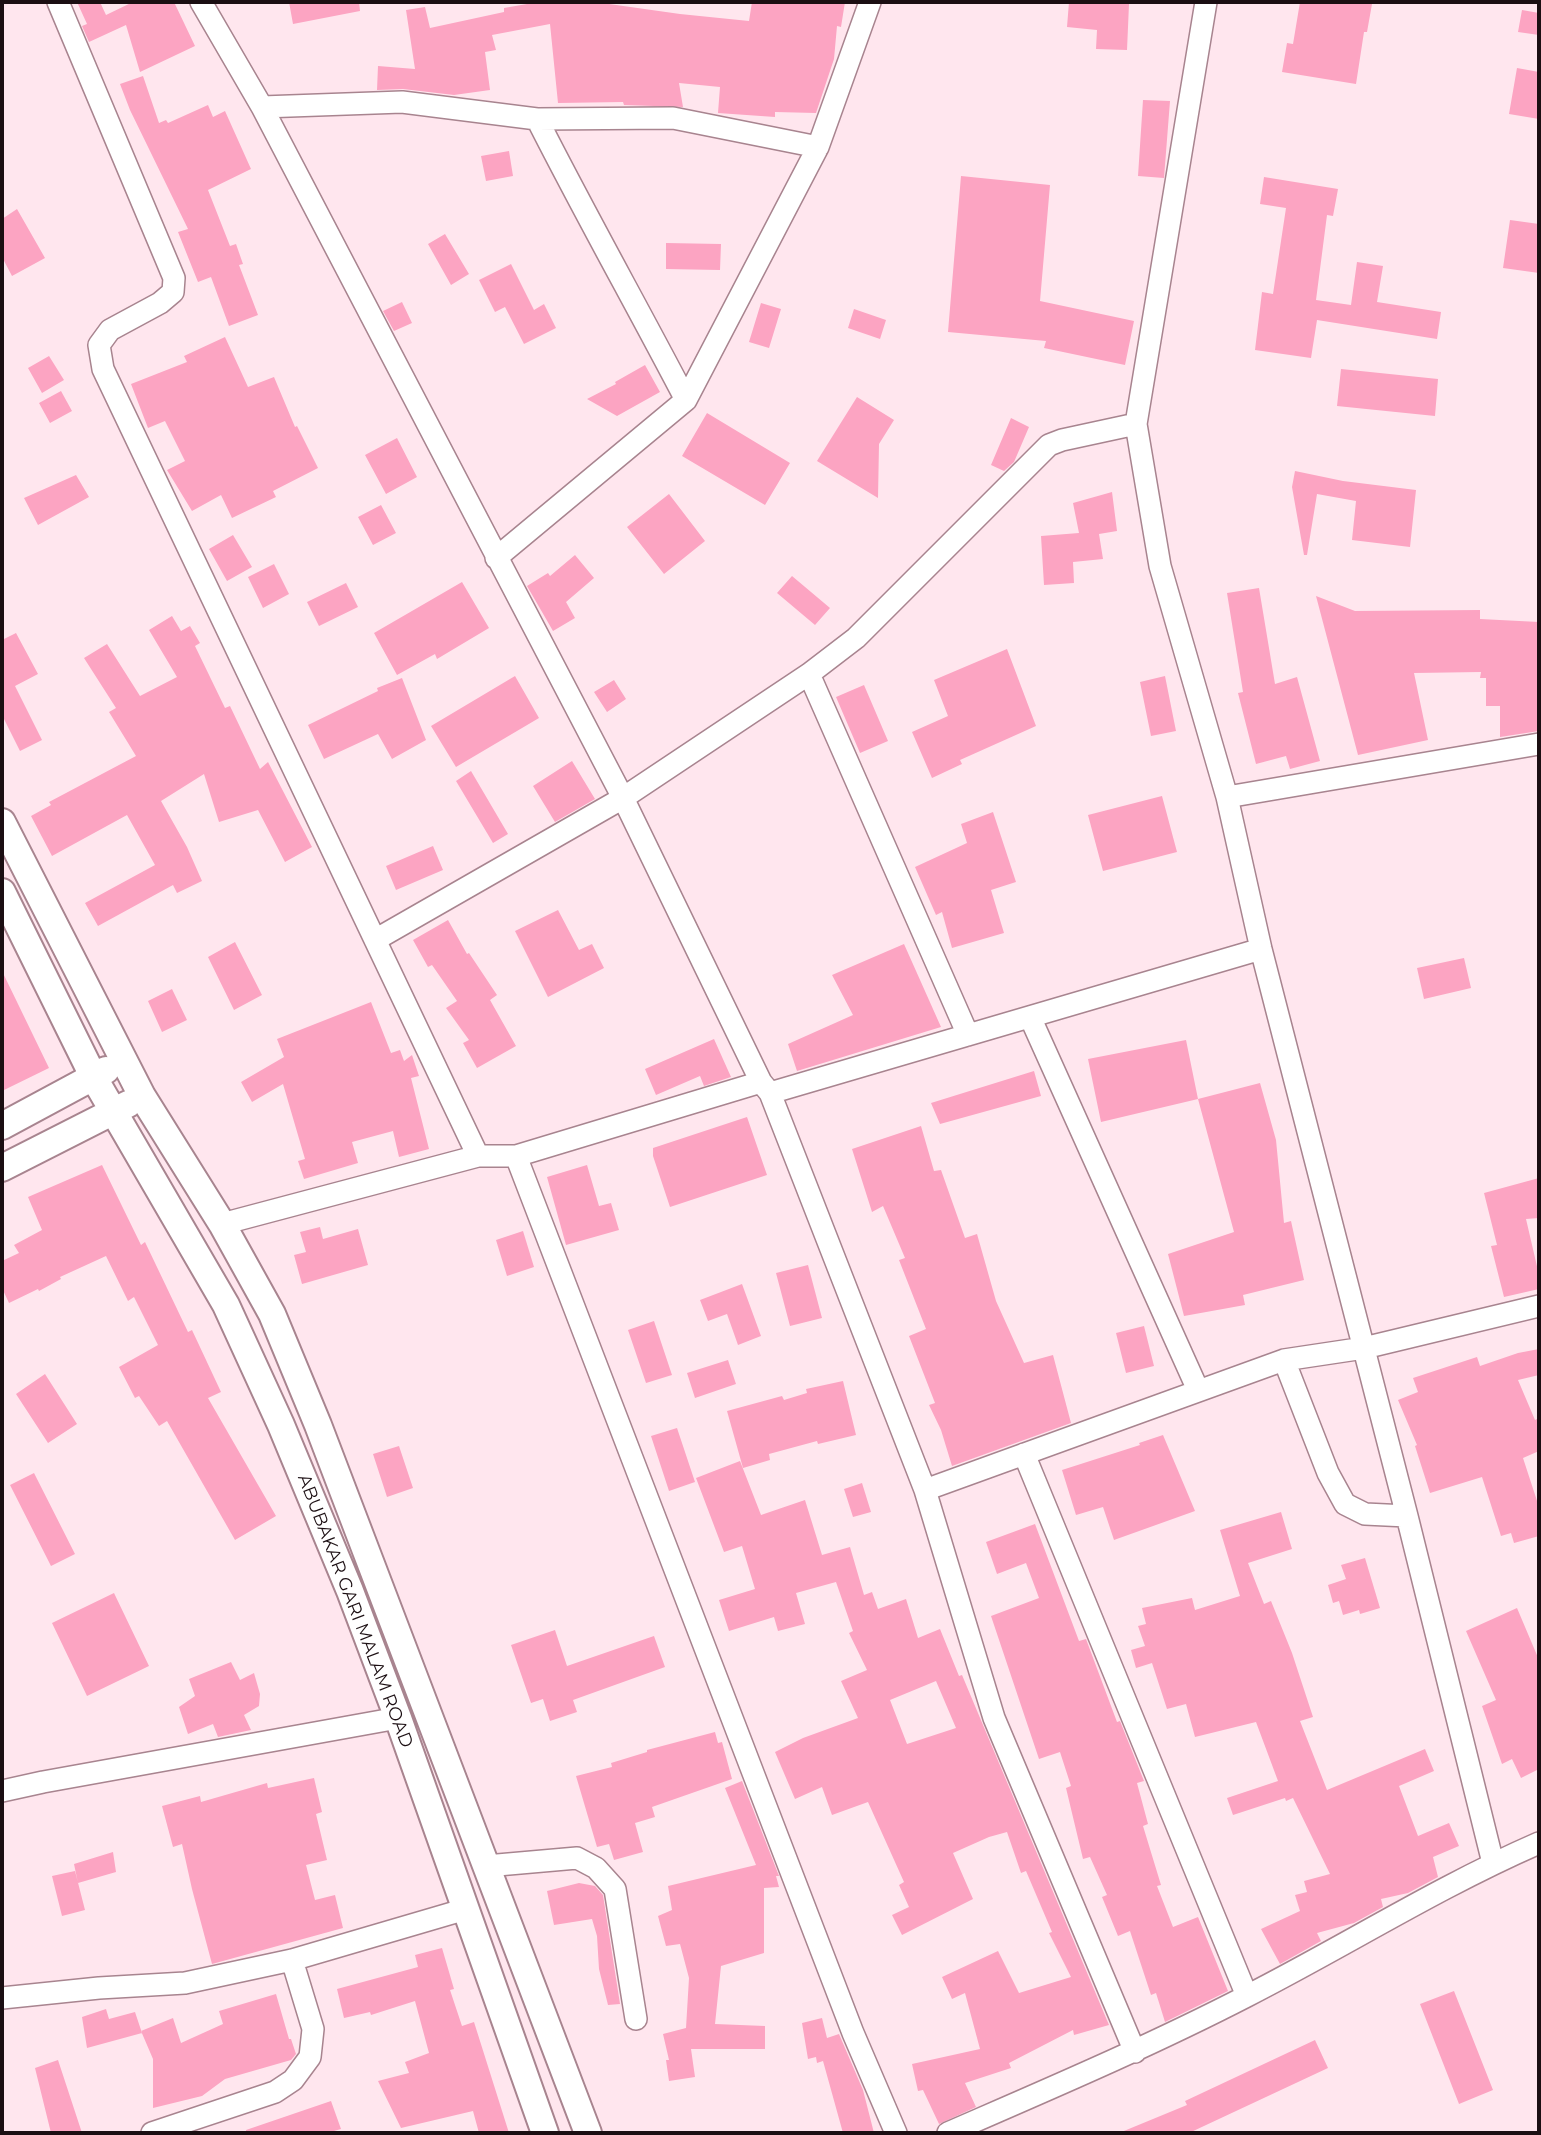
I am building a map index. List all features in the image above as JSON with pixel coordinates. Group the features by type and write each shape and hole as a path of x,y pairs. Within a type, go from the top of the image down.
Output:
{"street":[{"path":"58,2 174,278 173,292 160,303 110,330 99,345 103,369 478,1156"},
{"path":"201,2 262,107 622,799 766,1088 926,1490 993,1718 1135,2052"},
{"path":"496,558 686,400 818,147 870,2"},
{"path":"1206,2 1136,424 1160,566 1227,797 1261,949 1493,1863"},
{"path":"262,107 402,102 537,119 673,118 818,147"},
{"path":"537,119 686,400"},
{"path":"375,940 622,799 809,674 856,638 1049,445 1136,424"},
{"path":"809,674 968,1035"},
{"path":"1227,797 1539,744"},
{"path":"2,822 122,1060 222,1224 272,1314 318,1425 588,2133"},
{"name":"ABUBAKAR GARI MALAM ROAD","path":"2,892 112,1112 226,1305 281,1425 350,1591 398,1718 545,2133"},
{"path":"222,1224 478,1156 516,1156 968,1035 1261,949"},
{"path":"1030,1017 1198,1390"},
{"path":"2,1126 94,1078 122,1060"},
{"path":"2,1168 142,1096"},
{"path":"516,1156 853,2033 896,2133"},
{"path":"926,1490 1284,1360 1364,1348 1539,1306"},
{"path":"1284,1360 1328,1473 1345,1504 1365,1514 1407,1517"},
{"path":"1024,1454 1247,1996"},
{"path":"2,1791 398,1718"},
{"path":"948,2133 1135,2052 1247,1996 1493,1863 1539,1843"},
{"path":"485,1866 577,1858 596,1868 615,1889 636,2019"},
{"path":"2,1998 185,1983 292,1960 466,1909"},
{"path":"152,2133 275,2092 293,2080 310,2057 313,2029 292,1960"}],"building":[{"path":"77,2 100,2 106,15 133,2 174,2 195,46 140,72 126,25 89,42 82,26 87,24"},
{"path":"289,2 359,2 360,11 293,24"},
{"path":"527,2 595,2 749,21 752,2 845,2 841,27 837,26 834,59 816,113 775,112 775,117 718,113 720,87 679,83 683,107 624,105 623,102 558,103 550,24 492,35 496,50 485,52 490,90 454,95 403,89 377,90 378,66 415,69 406,10 425,7 430,28 504,12 504,8"},
{"path":"1069,2 1129,4 1127,50 1096,49 1097,30 1067,27"},
{"path":"1300,2 1372,4 1367,32 1364,32 1356,84 1282,72 1287,43 1293,44"},
{"path":"1522,10 1539,13 1539,35 1518,32"},
{"path":"1517,68 1539,72 1539,119 1509,114"},
{"path":"143,76 159,123 166,120 168,123 208,105 213,117 225,111 251,169 208,190 230,246 236,244 243,264 239,265 258,315 229,326 211,277 198,282 178,232 188,229 120,84"},
{"path":"1143,100 1170,101 1164,178 1138,176"},
{"path":"509,151 513,176 486,181 481,156"},
{"path":"961,176 1050,185 1040,301 1134,321 1125,365 1044,348 1046,341 948,332"},
{"path":"1264,177 1338,189 1333,216 1327,215 1316,300 1351,305 1357,262 1383,266 1377,302 1441,312 1437,339 1317,320 1311,358 1255,350 1262,292 1273,294 1286,208 1260,204"},
{"path":"17,209 45,258 12,276 2,257 2,219"},
{"path":"1510,220 1539,224 1539,273 1503,268"},
{"path":"445,234 469,274 451,285 428,244"},
{"path":"666,243 721,244 720,270 666,269"},
{"path":"511,264 534,310 544,304 556,328 524,344 505,307 495,312 479,280"},
{"path":"402,302 412,323 394,331 383,311"},
{"path":"761,303 781,309 769,348 749,342"},
{"path":"854,309 886,320 880,339 848,328"},
{"path":"225,337 248,387 274,377 295,427 297,426 318,468 273,491 276,497 232,518 221,495 192,511 167,470 185,461 165,421 148,428 131,384 187,362 184,356"},
{"path":"49,356 64,380 42,393 28,368"},
{"path":"645,365 660,392 617,416 587,399 616,384 615,382"},
{"path":"1341,369 1438,379 1435,416 1337,406"},
{"path":"61,391 72,411 50,423 39,403"},
{"path":"857,397 894,420 879,444 878,498 817,461"},
{"path":"707,413 790,463 765,505 682,456"},
{"path":"1011,418 1029,427 1014,462 1004,471 991,465"},
{"path":"397,438 417,477 386,494 365,455"},
{"path":"1295,471 1343,481 1416,490 1410,547 1352,540 1356,501 1317,494 1307,555 1304,555 1292,487"},
{"path":"76,475 89,497 38,525 24,498"},
{"path":"1112,492 1117,531 1099,534 1103,559 1073,562 1074,583 1044,585 1041,536 1079,533 1073,503"},
{"path":"669,494 705,541 664,574 627,527"},
{"path":"381,505 396,533 373,545 358,517"},
{"path":"233,535 252,567 227,581 209,549"},
{"path":"575,555 594,578 566,602 575,618 553,631 527,586 548,573 550,576"},
{"path":"274,564 289,594 263,608 248,577"},
{"path":"792,576 830,608 815,625 777,593"},
{"path":"462,582 489,628 437,659 435,654 397,675 374,633"},
{"path":"346,583 358,607 319,626 307,602"},
{"path":"1259,588 1275,684 1297,677 1320,761 1290,769 1286,756 1256,764 1238,693 1243,692 1227,593"},
{"path":"1316,596 1355,611 1480,610 1480,619 1539,622 1539,731 1500,737 1500,706 1486,706 1486,678 1480,678 1481,672 1414,673 1428,740 1358,755"},
{"path":"172,616 181,631 190,626 200,643 195,646 225,708 230,706 260,769 268,762 312,847 285,862 258,810 219,822 204,774 161,801 187,847 202,881 177,893 173,885 98,926 85,903 155,865 127,815 52,856 31,816 51,805 49,802 136,756 109,712 116,708 84,658 107,644 140,696 177,677 149,630"},
{"path":"16,633 38,674 15,686 42,740 20,751 2,715 2,640"},
{"path":"1007,649 1036,726 960,760 962,764 932,778 912,732 948,716 934,680"},
{"path":"515,676 539,718 456,767 431,726"},
{"path":"1165,676 1176,731 1151,736 1140,682"},
{"path":"402,678 426,740 392,759 378,734 324,759 308,725 378,691 377,688"},
{"path":"614,680 626,699 607,712 594,692"},
{"path":"864,685 888,741 860,753 836,697"},
{"path":"572,761 595,799 555,822 533,786"},
{"path":"471,771 508,834 493,843 456,781"},
{"path":"1162,796 1177,852 1103,871 1088,815"},
{"path":"993,812 1016,882 991,890 1004,933 952,948 942,912 936,915 915,867 967,843 961,824"},
{"path":"433,846 443,870 396,890 386,866"},
{"path":"558,910 579,950 592,944 604,968 548,997 515,931"},
{"path":"448,920 467,954 469,953 497,995 490,1000 516,1046 477,1068 463,1043 469,1040 446,1008 457,1001 432,965 428,967 413,940"},
{"path":"235,942 262,995 234,1010 208,957"},
{"path":"904,944 941,1027 797,1071 788,1044 853,1015 832,975"},
{"path":"1464,958 1471,988 1424,999 1417,968"},
{"path":"2,971 49,1068 2,1091"},
{"path":"172,989 187,1020 162,1032 148,1001"},
{"path":"371,1002 391,1053 400,1050 404,1061 412,1055 419,1076 411,1078 429,1149 399,1157 393,1131 352,1142 358,1163 304,1179 298,1161 305,1159 283,1084 252,1102 241,1082 284,1057 277,1039"},
{"path":"714,1039 731,1077 704,1086 700,1076 656,1095 645,1069"},
{"path":"1186,1040 1198,1099 1101,1122 1088,1059"},
{"path":"1034,1071 1041,1096 940,1124 931,1103"},
{"path":"1260,1083 1276,1140 1284,1223 1291,1221 1304,1280 1243,1295 1245,1305 1184,1316 1168,1254 1234,1232 1198,1099"},
{"path":"747,1117 767,1175 670,1207 653,1156 653,1148"},
{"path":"921,1126 934,1171 941,1170 965,1238 977,1234 996,1301 1024,1363 1053,1355 1071,1423 952,1466 941,1430 929,1405 935,1403 909,1336 926,1329 899,1260 905,1258 883,1206 872,1212 852,1149"},
{"path":"102,1165 141,1245 145,1242 188,1332 192,1330 221,1392 208,1398 276,1516 235,1540 167,1421 159,1426 139,1396 135,1398 119,1367 158,1345 134,1297 128,1301 106,1256 60,1277 61,1279 39,1291 38,1289 9,1303 2,1288 2,1261 19,1253 14,1245 42,1230 28,1197"},
{"path":"587,1165 599,1206 611,1203 619,1230 566,1245 547,1177"},
{"path":"1539,1178 1539,1218 1526,1219 1539,1275 1539,1289 1504,1297 1491,1246 1497,1245 1484,1193"},
{"path":"320,1227 323,1239 358,1229 368,1265 302,1284 294,1255 306,1252 300,1232"},
{"path":"523,1231 534,1267 507,1276 496,1240"},
{"path":"808,1265 822,1318 790,1326 776,1273"},
{"path":"742,1284 761,1336 738,1345 727,1314 708,1321 700,1300"},
{"path":"654,1321 672,1375 646,1383 628,1330"},
{"path":"1144,1326 1154,1366 1126,1373 1116,1333"},
{"path":"1539,1349 1539,1375 1518,1380 1535,1420 1539,1418 1539,1451 1523,1458 1539,1507 1539,1536 1514,1543 1511,1533 1501,1536 1482,1477 1430,1493 1415,1446 1417,1445 1398,1400 1418,1392 1413,1378 1477,1357 1480,1366"},
{"path":"728,1360 736,1384 695,1398 687,1373"},
{"path":"45,1374 77,1424 48,1443 16,1394"},
{"path":"843,1381 856,1435 818,1444 817,1441 769,1454 770,1460 743,1468 727,1411 782,1396 784,1400 807,1393 806,1389"},
{"path":"677,1428 695,1482 669,1491 651,1436"},
{"path":"1163,1435 1195,1511 1114,1540 1103,1507 1076,1515 1062,1470"},
{"path":"399,1446 413,1488 387,1497 373,1454"},
{"path":"740,1461 761,1515 805,1500 822,1555 850,1547 864,1595 872,1592 878,1609 906,1599 918,1638 940,1629 959,1676 962,1675 1109,2025 1074,2035 1073,2030 1009,2063 1011,2068 965,2083 976,2107 939,2124 923,2090 918,2091 912,2064 980,2049 965,1993 952,1999 942,1977 998,1951 1019,1993 1071,1977 1049,1933 1052,1932 1026,1871 1021,1873 1007,1832 953,1853 973,1899 902,1935 892,1915 909,1907 899,1885 904,1882 868,1802 832,1815 822,1787 795,1799 775,1752 803,1738 858,1718 841,1681 867,1670 849,1633 853,1631 836,1582 796,1593 805,1624 778,1631 774,1617 729,1631 719,1600 755,1589 742,1546 724,1552 696,1478","holes":["936,1681 956,1728 907,1744 890,1700"]},
{"path":"34,1473 75,1554 51,1566 10,1485"},
{"path":"862,1483 871,1512 853,1517 844,1489"},
{"path":"1281,1512 1292,1549 1248,1563 1264,1604 1271,1601 1292,1653 1313,1717 1300,1721 1327,1790 1425,1749 1434,1771 1399,1786 1418,1836 1449,1823 1459,1846 1433,1857 1438,1877 1408,1893 1381,1899 1383,1907 1354,1923 1317,1933 1321,1941 1280,1964 1261,1929 1300,1911 1295,1895 1307,1892 1304,1881 1330,1874 1293,1798 1286,1801 1285,1798 1233,1815 1227,1798 1278,1781 1256,1722 1195,1737 1186,1704 1167,1709 1152,1663 1136,1668 1131,1650 1145,1646 1138,1626 1146,1624 1142,1608 1192,1598 1195,1610 1240,1596 1220,1530"},
{"path":"1035,1524 1079,1641 1086,1639 1117,1722 1120,1721 1144,1781 1137,1783 1148,1824 1143,1826 1161,1885 1157,1886 1173,1927 1198,1917 1228,1991 1165,2022 1156,1993 1151,1995 1130,1931 1118,1936 1102,1897 1107,1895 1090,1857 1083,1859 1066,1788 1071,1786 1060,1752 1039,1759 991,1616 1039,1598 1026,1563 997,1574 986,1542"},
{"path":"1365,1558 1380,1608 1360,1614 1359,1610 1343,1615 1339,1601 1333,1603 1328,1585 1346,1579 1341,1565"},
{"path":"114,1593 149,1666 87,1696 52,1623"},
{"path":"1517,1608 1539,1660 1539,1769 1521,1778 1512,1759 1502,1764 1482,1706 1496,1700 1466,1631"},
{"path":"555,1630 567,1666 654,1636 665,1667 573,1700 577,1712 550,1721 543,1699 531,1703 511,1645"},
{"path":"231,1662 240,1680 254,1673 260,1694 259,1706 244,1715 251,1730 218,1737 213,1724 188,1734 179,1707 195,1696 189,1679"},
{"path":"715,1732 718,1743 722,1742 732,1779 652,1807 655,1817 635,1823 643,1852 614,1860 609,1844 597,1847 576,1776 612,1767 611,1763 647,1750"},
{"path":"314,1778 322,1812 316,1814 327,1860 306,1865 315,1900 335,1895 343,1928 212,1964 182,1844 173,1847 162,1806 200,1796 201,1802 267,1783 268,1788"},
{"path":"742,1781 779,1876 776,1876 779,1887 764,1888 764,1953 721,1966 715,2024 765,2026 765,2049 691,2049 695,2077 669,2081 666,2060 669,2060 663,2034 686,2028 689,1978 680,1944 666,1946 658,1916 672,1910 668,1886 756,1865 725,1788"},
{"path":"113,1852 116,1872 78,1883 74,1864"},
{"path":"75,1871 85,1910 62,1916 52,1876"},
{"path":"579,1883 595,1886 603,1895 620,2004 608,2005 599,1969 597,1936 592,1919 554,1925 547,1891"},
{"path":"442,1948 454,1989 450,1990 462,2026 474,2022 509,2133 479,2133 473,2111 401,2128 378,2081 409,2073 405,2062 429,2053 415,2001 371,2015 370,2012 344,2018 337,1989 418,1967 415,1955"},
{"path":"1454,1991 1493,2090 1459,2104 1420,2004"},
{"path":"276,1994 296,2054 291,2060 225,2079 202,2096 153,2108 153,2059 141,2031 173,2018 181,2043 223,2024 219,2011"},
{"path":"106,2009 109,2019 135,2012 142,2033 87,2048 82,2017"},
{"path":"822,2018 827,2038 839,2034 863,2090 874,2133 843,2133 823,2061 817,2063 816,2057 808,2059 802,2023"},
{"path":"1315,2040 1328,2068 1189,2133 1119,2133 1187,2105 1185,2101"},
{"path":"58,2060 82,2133 51,2133 35,2068"},
{"path":"331,2101 341,2129 327,2133 246,2133 246,2130"}]}
